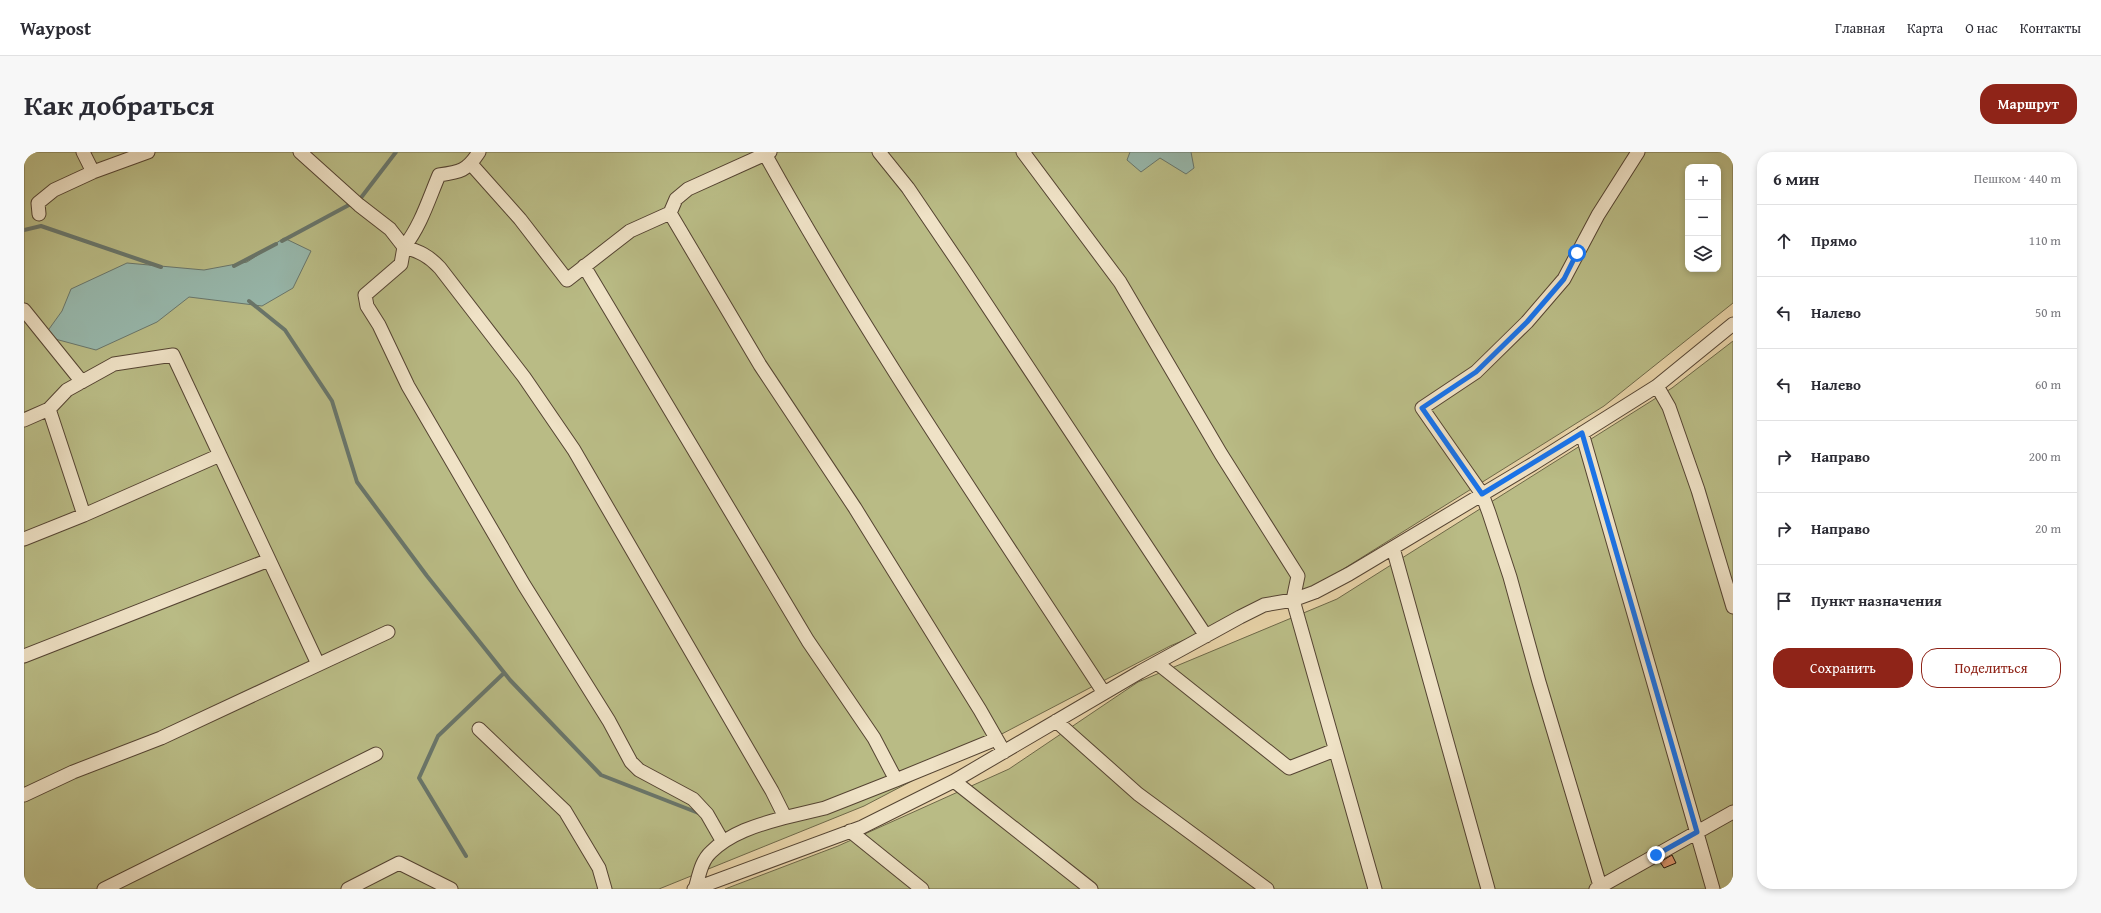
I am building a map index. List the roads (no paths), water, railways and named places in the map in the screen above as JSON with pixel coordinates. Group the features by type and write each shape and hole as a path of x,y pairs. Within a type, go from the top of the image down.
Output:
{"lane":[{"path":"84,152 93,172"},
{"path":"39,214 38,203 54,190 93,172 148,152"},
{"path":"300,152 359,205 390,229 404,247 420,251 431,258 524,377 570,443 772,791 783,813 783,818"},
{"path":"479,152 466,169 439,176 424,215 415,232 404,247 401,264 364,295 408,386 524,585 609,721 632,762 639,770 693,800 707,814 724,842"},
{"path":"880,152 908,188 963,269 1206,636"},
{"path":"1023,152 1120,282 1221,454 1298,576 1293,600 1375,889"},
{"path":"1638,152 1598,215 1564,279 1536,311 1476,372 1422,408 1482,494 1510,577 1599,888 1733,812"},
{"path":"471,164 520,219 567,280 630,231 670,212 676,199 688,189 767,153 807,230 896,373 1104,693"},
{"path":"670,212 760,365 855,508 1004,752"},
{"path":"584,266 804,634 874,738 896,780"},
{"path":"24,310 82,382"},
{"path":"996,739 825,808 748,828 710,852 704,862 695,889 712,886 850,831 954,781 1156,662 1264,605 1293,600 1315,592 1349,574 1657,386 1733,324"},
{"path":"24,420 49,409 67,390 114,364 173,354 318,664"},
{"path":"1657,386 1669,407 1698,490 1733,607"},
{"path":"49,409 84,515"},
{"path":"1582,433 1713,889"},
{"path":"24,539 84,515 220,456"},
{"path":"1393,548 1488,889"},
{"path":"24,656 269,560"},
{"path":"24,795 73,772 161,738 388,632"},
{"path":"1156,662 1289,768 1335,750"},
{"path":"1056,721 1138,794 1267,889"},
{"path":"479,729 565,811 599,868 605,889"},
{"path":"104,889 376,754"},
{"path":"954,781 1091,889"},
{"path":"850,831 922,889"},
{"path":"348,889 398,863 452,889"}],"waterway":[{"path":"282,241 360,199 396,152"},
{"path":"24,230 41,226 161,267"},
{"path":"234,266 276,244"},
{"path":"249,301 285,330 332,401 357,482 427,576 510,680 601,775 701,814"},
{"path":"466,856 419,778 438,736 504,673"}]}
